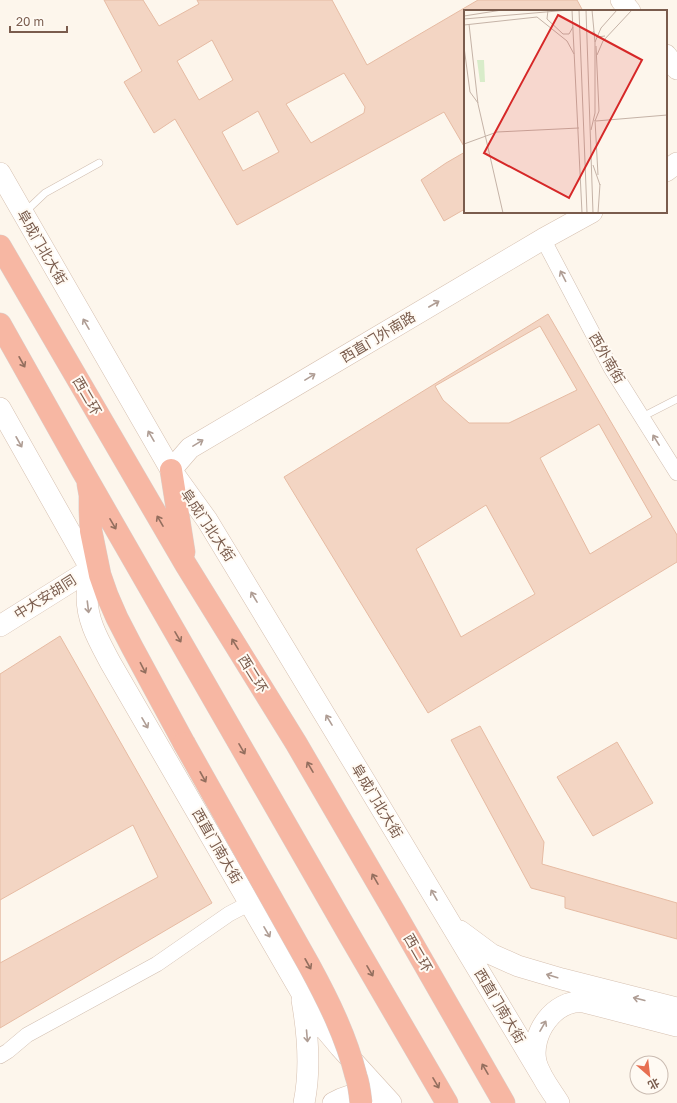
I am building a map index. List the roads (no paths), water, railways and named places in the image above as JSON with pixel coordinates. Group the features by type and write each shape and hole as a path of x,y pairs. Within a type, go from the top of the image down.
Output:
{"highway":[{"name":"西二环","path":"0,246 186,565 296,743 504,1103"},
{"path":"1,326 82,470 447,1103"},
{"path":"82,470 90,495 90,524 93,558 112,607 146,674 327,1000 353,1062 361,1103"},
{"path":"170,470 186,565"}],"street":[{"path":"621,0 629,10"},
{"path":"667,56 677,69"},
{"path":"667,170 677,163"},
{"name":"阜成门北大街","path":"0,173 170,470 207,520 421,874"},
{"name":"西直门外南路","path":"170,470 190,448 382,331 590,213"},
{"name":"西外南街","path":"544,239 611,368 677,473"},
{"path":"0,408 93,558"},
{"name":"中大安胡同","path":"0,626 93,558"},
{"name":"西直门南大街","path":"93,558 87,602 90,620 110,662 315,1016 329,1034 391,1103"},
{"name":"西直门南大街","path":"421,874 542,1076"},
{"path":"0,1056 27,1035 157,964 229,914 250,903"},
{"path":"446,916 457,928 476,944 507,962 536,972 677,1008"},
{"path":"296,985 300,993 303,1008 308,1051 308,1075 304,1103"},
{"path":"559,1103 542,1076 535,1054 537,1038 543,1026 560,1008 577,1001 584,1002 677,1026"},
{"path":"333,1103 350,1096 365,1093 377,1097 386,1103"}],"lane":[{"path":"23,213 45,193 99,162"},
{"path":"642,417 676,399"}]}
